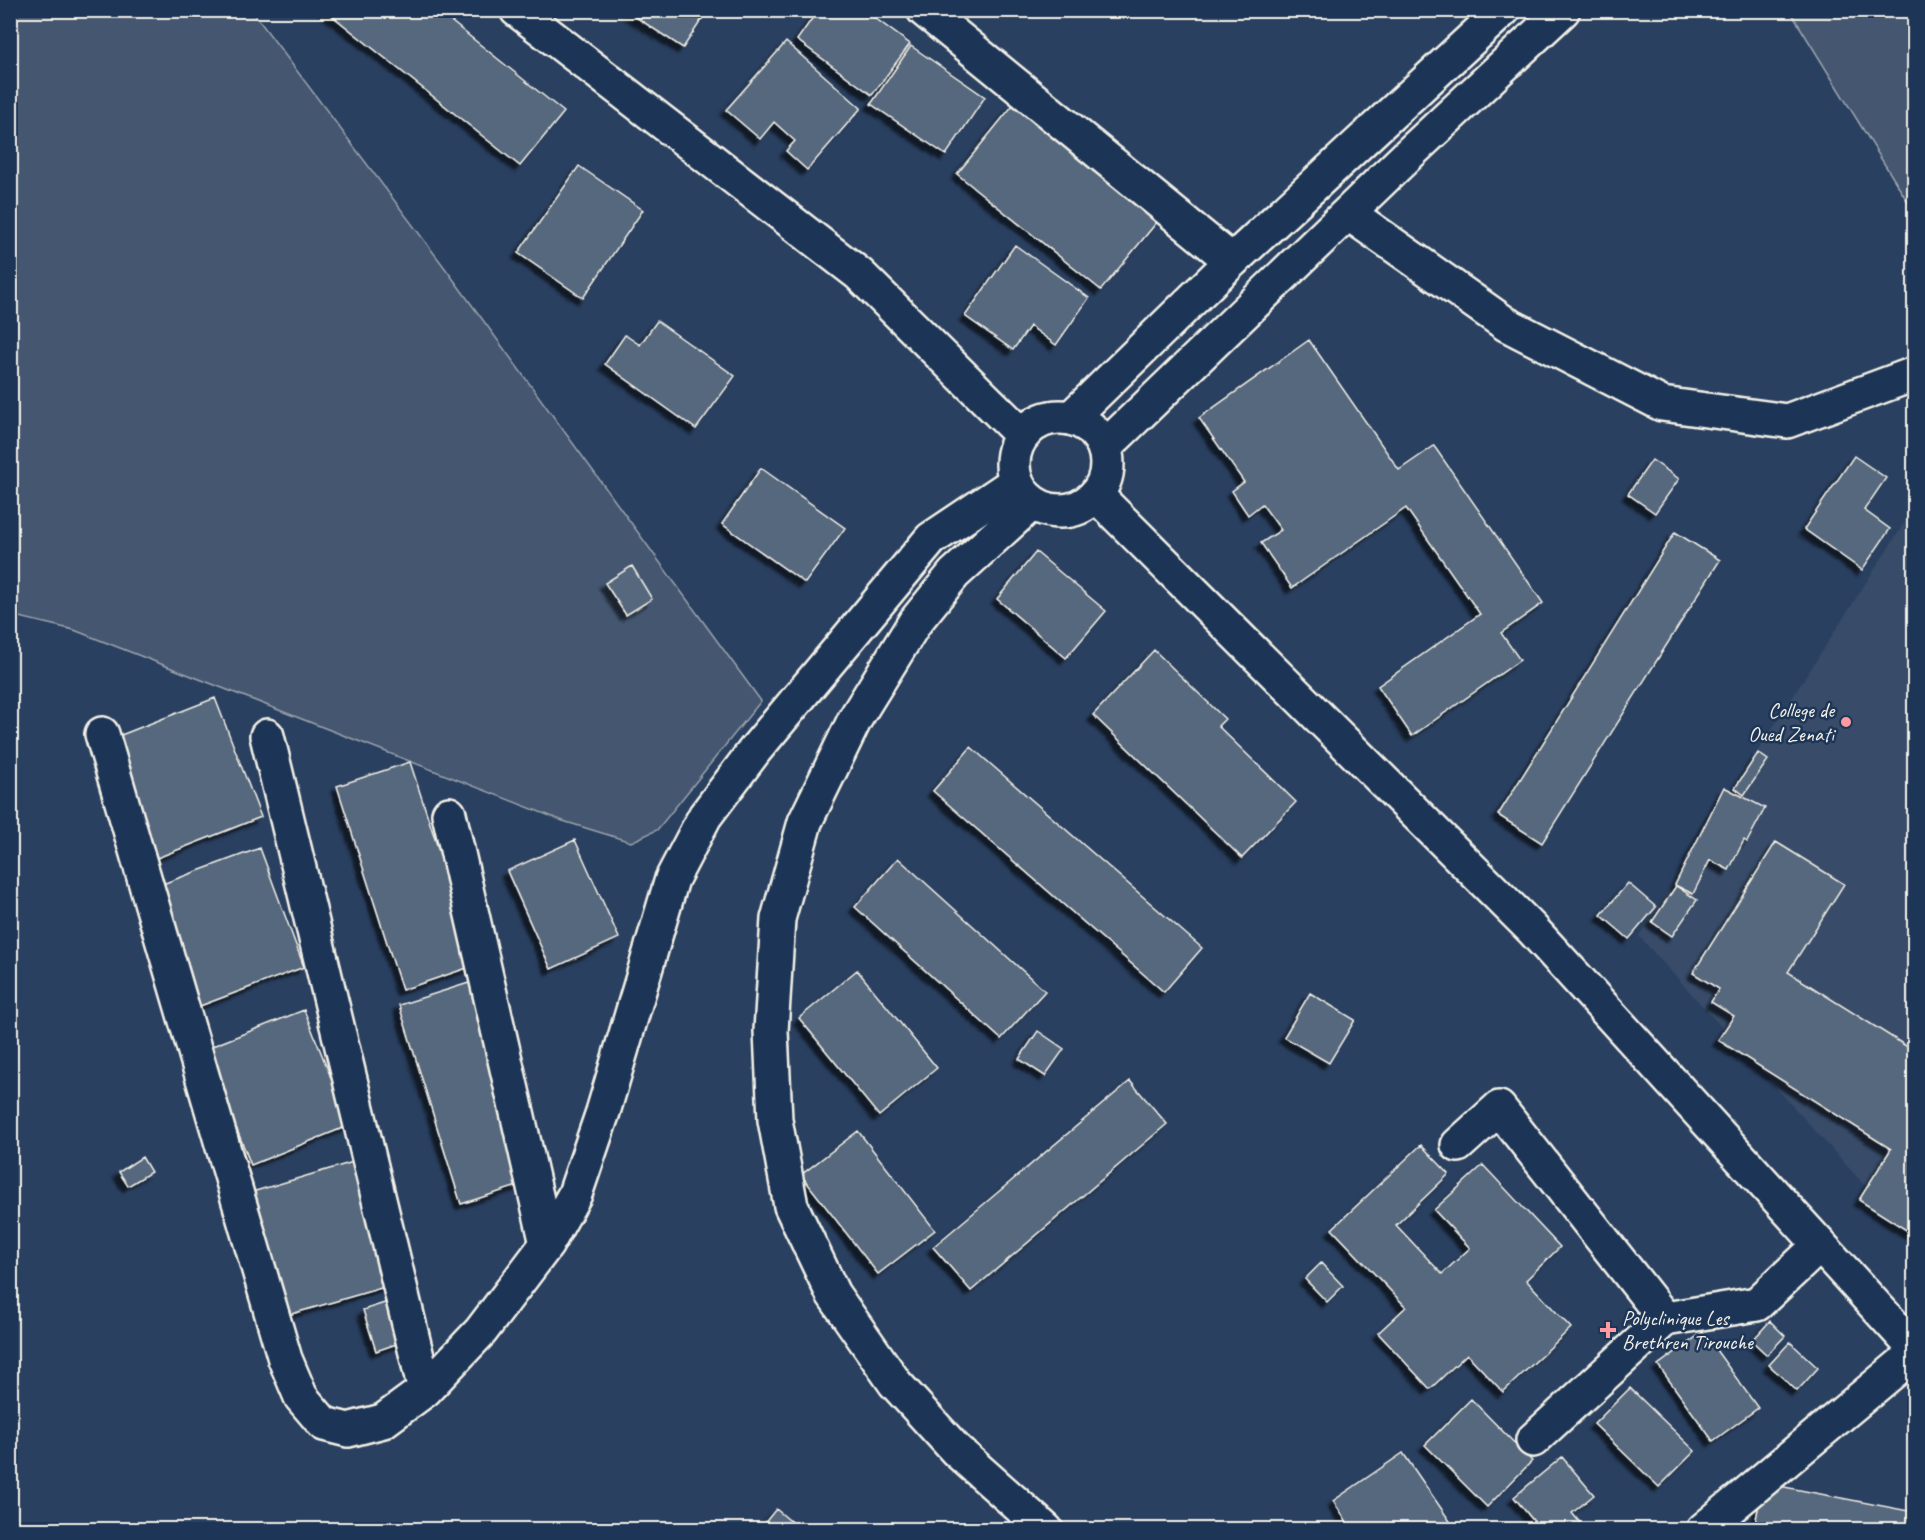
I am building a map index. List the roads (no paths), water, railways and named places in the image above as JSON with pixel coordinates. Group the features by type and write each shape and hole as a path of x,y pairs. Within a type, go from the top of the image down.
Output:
{"street":[{"path":"517,10 859,274 1023,435"},
{"path":"924,10 1232,261"},
{"path":"1071,418 1232,261 1503,10"},
{"path":"1105,447 1563,10"},
{"path":"1348,213 1506,324 1662,404 1787,421 1914,374"},
{"path":"1054,417 1071,418 1086,424 1105,447 1108,464 1105,480 1096,495 1080,507 1064,512 1047,510 1024,493 1012,466 1014,450 1023,435 1038,422 1054,417"},
{"path":"102,734 285,1359 301,1397 324,1424 348,1430 384,1421 425,1390 481,1331 547,1244 575,1194 603,1112 672,879 705,816 755,750 931,538 1024,493"},
{"path":"1024,493 915,622 855,719 805,822 778,919 771,1032 776,1120 791,1206 832,1294 895,1383 956,1450 1046,1530"},
{"path":"1096,495 1532,929 1914,1348"},
{"path":"267,736 425,1390"},
{"path":"448,814 547,1244"},
{"path":"1458,1145 1498,1108 1665,1319"},
{"path":"1533,1440 1665,1319 1756,1304 1821,1245"},
{"path":"1709,1528 1914,1354"}],"place":[{"name":"College de Oued Zenati","path":"1846,722"},
{"name":"Polyclinique Les Brethren Tirouche","path":"1608,1330"}]}
